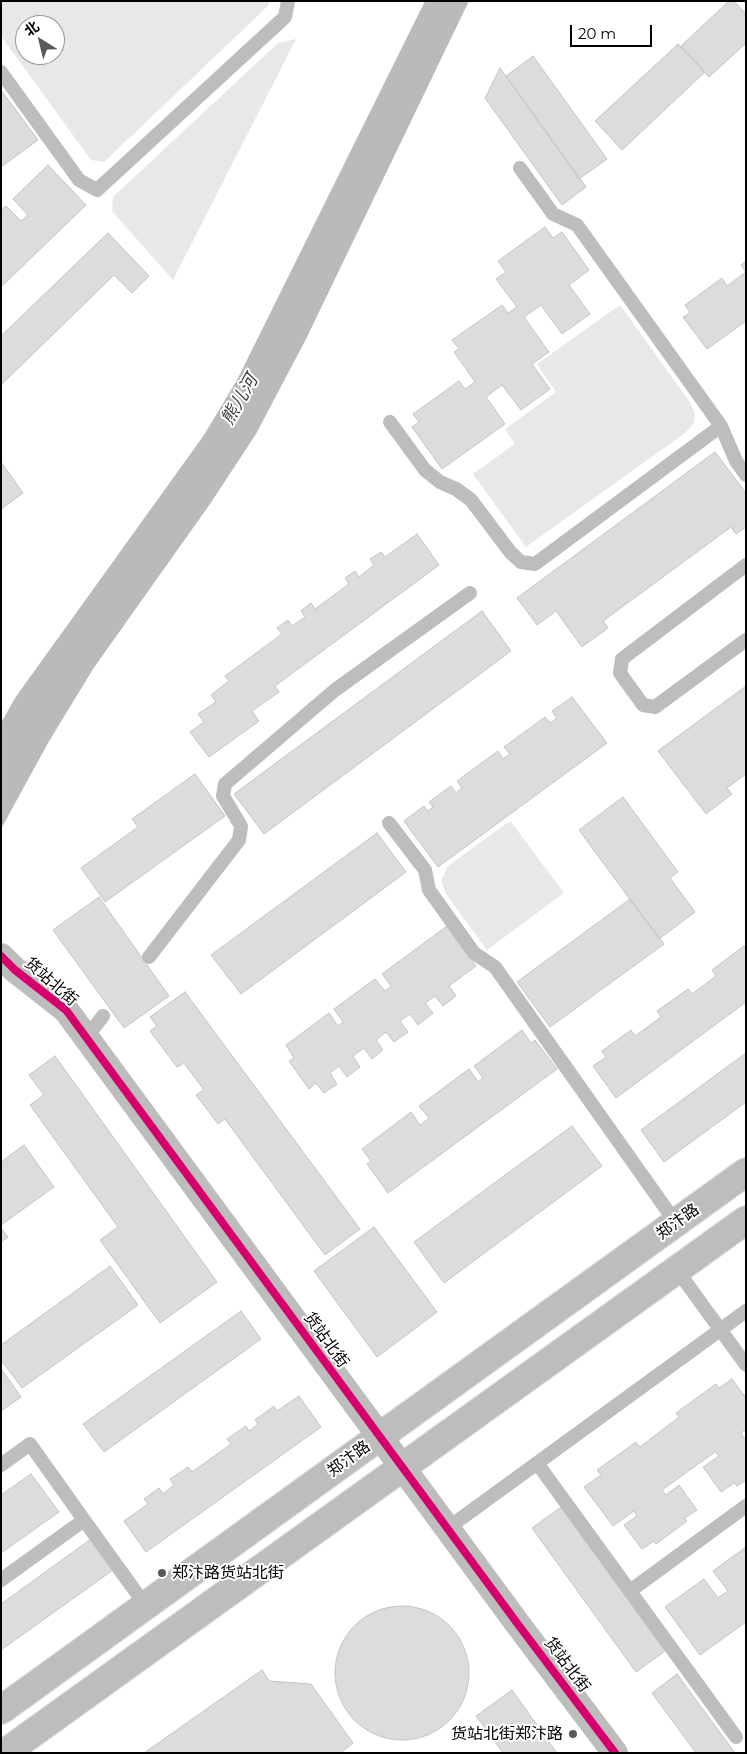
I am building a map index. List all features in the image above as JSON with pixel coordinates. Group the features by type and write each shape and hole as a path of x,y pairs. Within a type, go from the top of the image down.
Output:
{"main road":[{"name":"郑汴路","path":"1,1710 746,1172"},
{"path":"5,1753 746,1220"}],"street":[{"name":"货站北街","path":"1,956 15,970 66,1010 615,1753"}],"lane":[{"path":"1,72 78,180 97,190 285,17 288,1"},
{"path":"520,168 553,214 576,225 721,426 736,462 746,475"},
{"path":"390,422 425,470 440,482 456,489 471,500 511,553 521,562 535,564 721,426"},
{"path":"746,565 622,659 620,673 643,705 655,707 746,640"},
{"path":"149,957 239,840 241,826 223,796 225,784 335,690 470,593"},
{"path":"389,823 426,870 429,890 474,952 495,967 676,1223"},
{"path":"86,1038 103,1016"},
{"path":"677,1270 746,1365"},
{"path":"448,1528 746,1311"},
{"path":"1,1465 30,1444 146,1606"},
{"path":"537,1463 736,1737"},
{"path":"630,1591 746,1506"},
{"path":"1,1580 84,1520"}],"shaded area":[{"path":"1,1 268,1 269,5 104,162 91,160 22,65 65,65 65,15 15,15 15,55 1,36"},
{"path":"296,39 173,280 112,211 113,197 278,43"},
{"path":"620,305 689,401 695,413 694,423 685,433 526,547 473,474 515,444 505,429 556,392 537,364"},
{"path":"511,822 564,893 487,950 446,894 441,881 448,866"}],"water":[{"name":"熊儿河","path":"425,1 469,1 306,339 256,434 210,504 93,669 48,743 1,829 1,723 15,698 204,435 237,380"}],"building":[{"path":"729,1 734,1 746,14 746,43 709,77 681,46"},
{"path":"678,44 705,72 622,150 595,121"},
{"path":"533,56 607,159 579,179 506,76"},
{"path":"500,68 586,187 562,205 485,98"},
{"path":"1,90 38,140 1,167"},
{"path":"48,165 86,205 1,287 1,210 6,206 21,221 28,215 13,199"},
{"path":"545,227 553,238 562,232 589,270 569,285 590,314 562,334 541,305 524,317 549,352 532,364 550,389 521,410 502,385 486,397 505,424 442,469 412,427 419,422 413,414 459,381 465,389 475,382 454,352 459,349 452,340 502,305 508,313 517,307 496,279 506,272 498,261"},
{"path":"108,233 149,276 132,293 114,275 1,385 1,336"},
{"path":"746,261 746,272 741,265"},
{"path":"746,272 746,321 707,349 683,317 690,313 685,305 722,278 727,286"},
{"path":"715,452 746,493 746,527 736,534 731,527 603,621 608,628 582,647 556,611 537,625 517,598"},
{"path":"1,462 23,493 1,509"},
{"path":"417,534 439,565 275,686 279,692 252,711 259,721 209,757 190,732 204,722 198,714 216,702 211,695 229,681 225,676 282,634 277,628 288,620 292,626 305,617 301,611 311,603 315,609 349,584 345,578 355,571 359,577 374,565 370,559 381,552 385,557"},
{"path":"482,611 511,651 264,834 234,794"},
{"path":"746,686 746,774 727,788 732,794 706,814 658,751"},
{"path":"572,697 607,743 438,867 404,821 424,806 428,811 433,807 429,802 451,786 456,793 462,788 457,781 498,751 503,759 510,754 504,747 545,717 550,723 557,718 552,711"},
{"path":"195,774 225,816 105,902 81,868 138,827 132,819"},
{"path":"623,797 678,872 670,878 695,912 659,939 579,830"},
{"path":"377,833 406,872 241,994 211,955"},
{"path":"99,897 169,996 124,1028 53,930"},
{"path":"630,899 664,944 550,1027 517,982"},
{"path":"447,926 476,966 449,986 456,996 443,1006 435,996 425,1003 433,1013 418,1025 410,1014 400,1021 408,1032 394,1042 386,1032 376,1040 383,1050 372,1059 364,1048 353,1056 360,1067 347,1077 339,1066 330,1073 337,1084 324,1093 316,1083 309,1089 289,1061 294,1058 286,1045 329,1013 338,1026 343,1022 334,1009 375,979 385,991 391,986 382,974"},
{"path":"744,946 746,948 746,1002 616,1098 593,1066 606,1057 602,1051 631,1030 635,1036 661,1017 657,1011 688,989 692,994 716,976 712,970"},
{"path":"185,992 360,1229 325,1255 225,1119 218,1124 196,1095 204,1090 184,1063 177,1067 150,1031 157,1026 150,1017"},
{"path":"522,1030 531,1043 535,1040 557,1069 388,1193 367,1164 371,1161 362,1149 411,1112 420,1125 429,1118 419,1106 469,1069 478,1082 483,1078 474,1066"},
{"path":"746,1053 746,1102 664,1162 641,1130"},
{"path":"55,1056 217,1282 160,1323 100,1240 118,1227 30,1105 44,1095 29,1075"},
{"path":"572,1126 602,1166 444,1283 414,1242"},
{"path":"24,1145 54,1187 1,1225 1,1162"},
{"path":"374,1227 437,1312 377,1357 314,1271"},
{"path":"1,1228 8,1237 1,1242"},
{"path":"110,1266 138,1305 22,1388 1,1360 1,1345"},
{"path":"241,1311 261,1339 104,1452 83,1424"},
{"path":"1,1371 21,1397 1,1411"},
{"path":"732,1379 746,1398 746,1430 741,1433 744,1438 746,1437 746,1480 737,1486 734,1483 721,1492 703,1467 719,1456 715,1452 662,1490 666,1495 679,1485 697,1510 685,1518 687,1521 656,1544 654,1541 642,1549 624,1525 637,1516 634,1511 613,1526 584,1487 601,1475 597,1470 636,1442 640,1447 679,1417 676,1413 716,1384 719,1388"},
{"path":"299,1396 321,1427 146,1552 124,1521 148,1504 144,1499 159,1488 163,1494 174,1485 170,1479 188,1467 192,1472 231,1444 227,1439 246,1426 249,1431 258,1424 255,1420 274,1406 277,1411"},
{"path":"31,1474 59,1512 1,1553 1,1495"},
{"path":"561,1507 665,1651 636,1672 532,1528"},
{"path":"91,1539 113,1570 1,1650 1,1604"},
{"path":"746,1547 746,1622 700,1655 665,1607 704,1579 718,1598 728,1591 713,1571"},
{"path":"402,1606 427,1612 449,1626 463,1648 469,1673 463,1698 449,1720 427,1734 402,1740 377,1734 355,1720 341,1698 335,1673 341,1648 355,1626 377,1612"},
{"path":"262,1670 269,1681 311,1684 353,1743 340,1753 144,1753"},
{"path":"677,1674 735,1753 696,1753 652,1693"},
{"path":"512,1690 557,1753 503,1753 476,1716"}],"cycle path":[{"path":"1,956 15,970 66,1010 517,1623 615,1753"}],"place":[{"name":"郑汴路货站北街","path":"162,1573"},
{"name":"货站北街郑汴路","path":"573,1734"}]}
